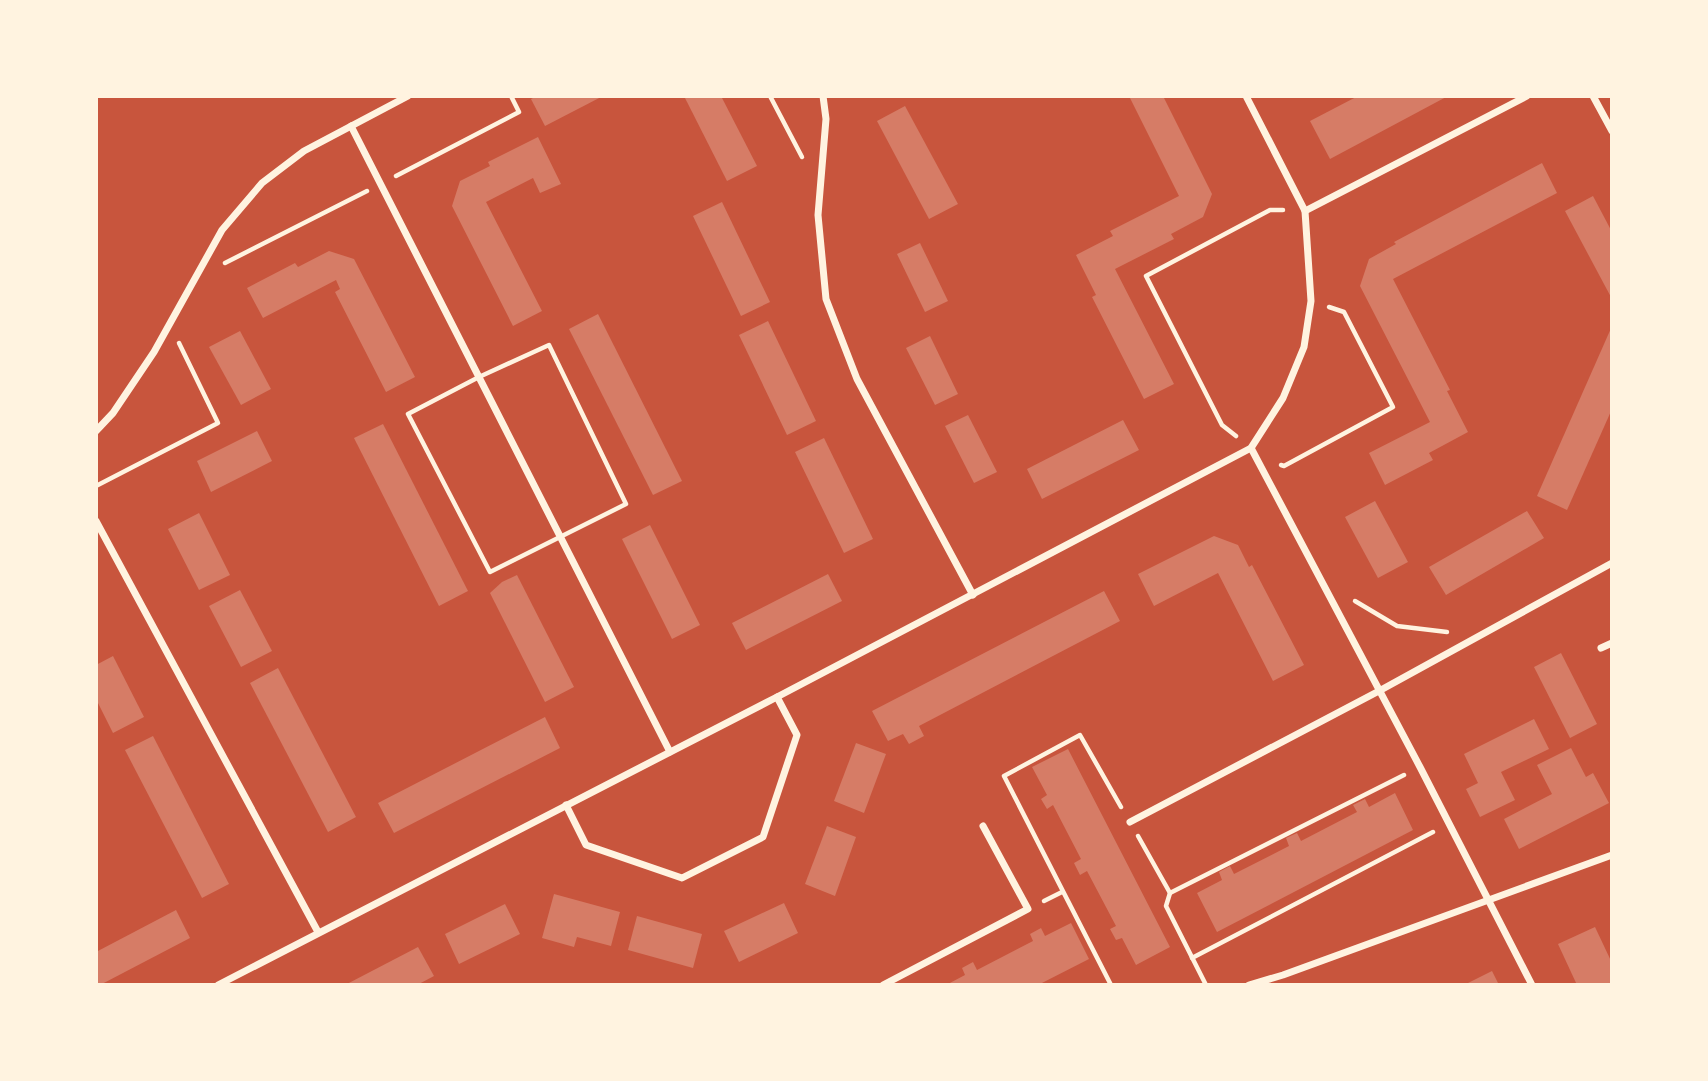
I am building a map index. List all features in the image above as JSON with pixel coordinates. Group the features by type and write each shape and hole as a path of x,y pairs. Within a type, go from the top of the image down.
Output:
{"street":[{"path":"96,431 113,413 154,352 222,230 261,183 304,151 408,96"},
{"path":"822,96 826,120 818,215 826,299 857,379 972,595"},
{"path":"218,985 777,697 1251,448 1283,398 1304,347 1311,301 1305,211 1246,96"},
{"path":"1305,211 1527,96"},
{"path":"1593,96 1612,131"},
{"path":"351,126 670,751"},
{"path":"1251,448 1532,985"},
{"path":"96,521 318,932"},
{"path":"1130,822 1379,691 1612,563"},
{"path":"1601,648 1612,643"},
{"path":"566,805 586,845 682,878 763,836 797,735 777,697"},
{"path":"883,985 1028,909 984,826"},
{"path":"1249,985 1612,855"}],"path":[{"path":"770,96 820,191"},
{"path":"1305,211 1270,210 1146,276 1222,425 1251,448 1284,467 1393,407 1344,312 1311,301"},
{"path":"96,486 218,423 170,324"},
{"path":"1351,598 1396,626 1451,632"},
{"path":"1111,985 1004,776 1080,735 1170,893"},
{"path":"1206,985 1166,906 1170,893 1420,767"},
{"path":"1192,958 1449,824"}],"building":[{"path":"537,96 603,96 545,126 531,99"},
{"path":"684,96 721,96 757,166 727,181"},
{"path":"1129,96 1163,96 1212,194 1203,217 1171,234 1174,239 1115,269 1174,384 1144,399 1092,297 1096,295 1076,255 1113,236 1110,231 1179,196"},
{"path":"1358,96 1448,96 1330,159 1310,121"},
{"path":"905,106 958,204 929,219 877,121"},
{"path":"538,137 561,184 540,193 533,178 486,202 542,311 513,326 452,206 460,181 490,166 488,162"},
{"path":"1542,163 1557,193 1393,279 1450,390 1447,391 1468,432 1429,453 1433,460 1385,485 1369,453 1430,422 1360,286 1369,259 1396,244 1394,242"},
{"path":"1593,196 1612,232 1612,299 1565,211"},
{"path":"722,202 770,302 741,316 693,216"},
{"path":"920,243 948,301 925,312 897,254"},
{"path":"329,251 354,259 415,377 386,392 335,292 340,289 336,280 263,318 247,288 295,263 298,267"},
{"path":"598,314 682,481 653,495 569,329"},
{"path":"768,321 816,421 787,435 739,335"},
{"path":"1612,326 1612,409 1567,510 1537,496"},
{"path":"240,331 271,389 241,405 209,347"},
{"path":"930,336 958,394 935,405 906,348"},
{"path":"968,415 997,472 974,483 945,426"},
{"path":"1123,420 1139,450 1042,499 1027,469"},
{"path":"383,424 468,591 439,606 354,438"},
{"path":"257,431 272,461 211,492 197,461"},
{"path":"824,438 873,539 844,553 795,452"},
{"path":"1375,501 1408,562 1378,578 1345,517"},
{"path":"1527,511 1544,538 1446,595 1429,567"},
{"path":"199,513 230,575 199,590 168,529"},
{"path":"650,525 700,625 672,639 622,539"},
{"path":"1214,536 1238,545 1249,567 1252,565 1304,665 1273,681 1218,573 1154,606 1138,574"},
{"path":"828,574 842,601 746,650 732,623"},
{"path":"517,575 574,687 545,702 490,593 502,582"},
{"path":"240,590 272,651 241,667 209,606"},
{"path":"1104,591 1120,621 919,726 924,736 909,744 903,734 888,741 872,711"},
{"path":"1561,653 1597,724 1570,738 1534,667"},
{"path":"113,656 144,717 113,733 96,699 96,665"},
{"path":"278,668 356,817 328,832 250,683"},
{"path":"545,717 560,748 394,833 378,803"},
{"path":"1534,719 1549,749 1501,772 1515,800 1480,817 1466,789 1478,783 1464,754"},
{"path":"153,736 229,884 202,898 125,750"},
{"path":"856,743 886,754 864,813 834,801"},
{"path":"1571,748 1586,777 1593,773 1609,803 1519,849 1504,819 1552,794 1537,765"},
{"path":"1068,749 1170,947 1136,965 1122,938 1116,940 1110,929 1116,926 1087,871 1080,875 1074,863 1081,859 1053,805 1047,809 1041,799 1047,795 1032,767"},
{"path":"1395,793 1413,830 1217,932 1197,893 1222,880 1219,872 1230,866 1234,874 1289,846 1286,838 1297,833 1301,841 1357,812 1353,805 1365,799 1369,807"},
{"path":"827,826 856,837 835,896 805,884"},
{"path":"554,894 620,912 611,946 577,937 574,947 542,938"},
{"path":"784,903 798,933 739,962 724,931"},
{"path":"505,904 520,934 459,964 445,934"},
{"path":"176,910 190,938 96,985 96,952"},
{"path":"637,916 702,934 693,968 628,950"},
{"path":"1071,923 1089,959 1038,985 946,985 965,975 962,968 973,962 977,970 1033,941 1030,934 1041,928 1045,936"},
{"path":"1595,927 1612,963 1612,985 1577,985 1558,944"},
{"path":"418,947 434,976 417,985 345,985"},
{"path":"1492,971 1499,985 1464,985"}]}
